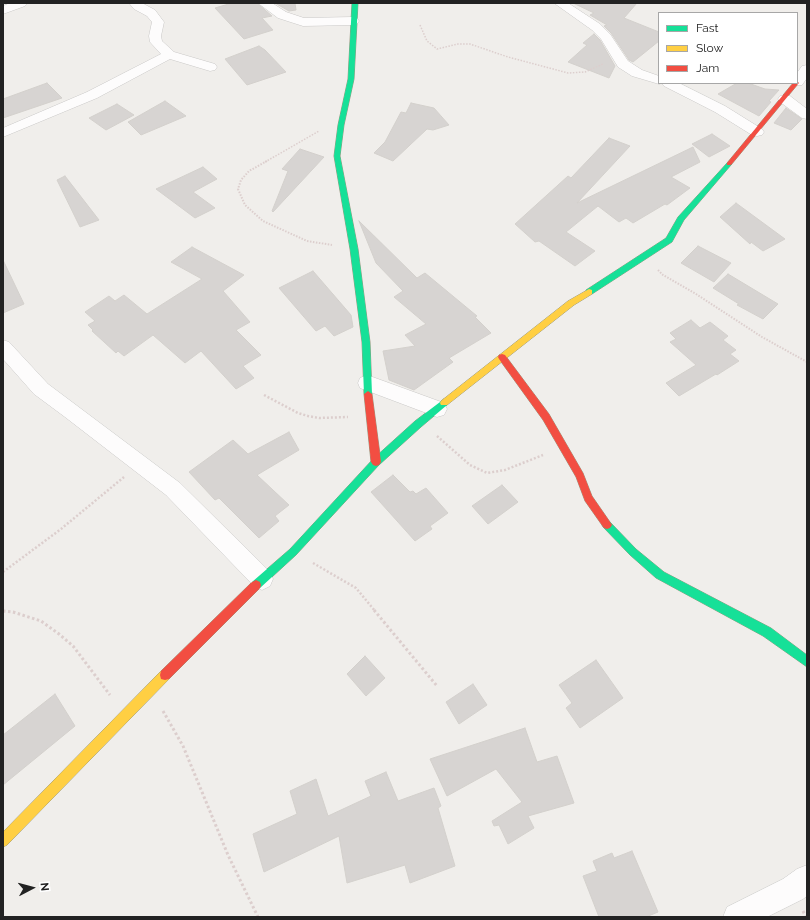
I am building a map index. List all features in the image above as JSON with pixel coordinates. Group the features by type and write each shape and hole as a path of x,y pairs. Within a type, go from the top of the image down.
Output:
{"street":[{"path":"3,10 21,3"},
{"path":"136,3 138,6 151,13 158,22 155,36 156,42 169,55 210,67"},
{"path":"264,3 282,15 303,22 353,22"},
{"path":"355,3 351,79 341,125 337,156 354,249 366,342 370,422 376,462"},
{"path":"560,3 596,27 606,37 623,64 637,73 658,80"},
{"path":"3,133 92,95 169,55"},
{"path":"798,81 807,69"},
{"path":"671,84 720,109 757,132"},
{"path":"3,841 124,715 262,578 293,552 376,462 418,424 571,303 669,240 681,219 757,132 796,84"},
{"path":"785,99 807,115"},
{"path":"3,347 41,389 173,489 262,578"},
{"path":"502,358 546,416 580,476 592,503 607,525 633,552 660,575 767,632 807,662"},
{"path":"367,383 437,409"},
{"path":"738,917 793,889 807,880"}],"path":[{"path":"420,25 426,41 437,49 458,44 470,44 508,57 568,72 585,72 618,56"},
{"path":"341,125 320,131 249,171 241,180 238,189 245,205 263,220 307,241 354,249"},
{"path":"645,256 663,275 696,294 762,337 807,362"},
{"path":"264,395 298,413 308,416 319,418 352,417 370,422"},
{"path":"418,424 435,435 470,465 487,473 505,470 541,456 566,450"},
{"path":"3,572 61,529 140,464"},
{"path":"293,552 356,588 437,686"},
{"path":"3,611 13,612 41,621 73,646 124,715"},
{"path":"151,688 183,746 228,855 258,917"}],"building":[{"path":"232,3 257,3 272,16 262,18 273,30 244,39 215,8"},
{"path":"275,3 295,3 296,10 289,11"},
{"path":"573,3 637,3 624,18 658,32 658,42 633,62 629,60 611,33 604,26 607,25 590,15 594,13"},
{"path":"594,34 600,40 615,66 609,78 568,62 587,45 583,43"},
{"path":"259,46 265,50 286,72 247,85 225,59"},
{"path":"47,83 62,98 3,118 3,99"},
{"path":"735,84 751,84 765,89 779,90 769,101 771,102 759,116 718,94"},
{"path":"165,101 186,116 141,135 128,122"},
{"path":"411,103 434,108 449,125 433,130 427,129 393,161 374,153 385,142 401,112 406,113"},
{"path":"117,104 134,115 106,130 89,118"},
{"path":"786,108 802,119 791,130 774,123"},
{"path":"712,134 730,146 709,157 692,144"},
{"path":"609,138 630,146 577,203 693,147 700,162 671,177 690,188 667,205 665,204 633,223 626,218 619,222 598,206 566,232 595,251 575,266 539,241 535,242 515,224 568,176 571,178"},
{"path":"300,149 324,157 273,212 272,211 288,171 282,169"},
{"path":"203,167 217,179 193,192 215,208 195,218 156,189"},
{"path":"65,176 99,220 80,227 57,180"},
{"path":"736,203 785,239 763,251 751,242 750,244 720,217"},
{"path":"359,221 417,278 425,273 477,316 475,317 491,333 449,358 453,362 414,390 389,380 383,351 415,346 405,335 426,324 394,297 403,291 376,263"},
{"path":"698,246 731,263 714,282 681,263"},
{"path":"192,247 244,275 223,291 250,322 236,330 261,355 243,366 254,378 236,389 201,351 185,363 153,335 124,356 118,351 116,353 92,331 93,330 88,325 95,321 85,312 109,296 115,301 124,295 147,314 202,279 171,262"},
{"path":"3,260 24,304 3,313"},
{"path":"313,271 351,315 353,327 334,336 325,326 316,331 279,288"},
{"path":"728,274 778,304 763,319 737,305 739,304 713,288"},
{"path":"691,320 700,328 710,322 728,336 723,340 736,350 730,354 739,361 679,396 666,383 696,365 670,342 676,339 670,333"},
{"path":"289,432 299,450 257,475 289,505 275,516 279,521 259,538 219,498 215,500 189,472 233,440 248,454"},
{"path":"393,475 410,492 413,491 416,494 426,488 448,513 430,526 432,529 415,541 371,492"},
{"path":"502,485 518,502 488,524 472,506"},
{"path":"365,656 385,678 366,696 347,674"},
{"path":"596,660 623,698 580,728 566,708 572,703 559,685"},
{"path":"473,684 487,705 459,724 446,702"},
{"path":"55,694 75,726 3,785 3,735"},
{"path":"525,728 537,762 557,756 574,803 528,816 534,828 508,844 499,825 494,826 492,821 522,802 496,769 447,796 430,759"},
{"path":"386,772 398,801 434,788 441,806 438,808 455,866 410,883 405,865 347,883 339,836 264,872 253,834 297,814 290,791 316,779 328,816 371,796 365,781"},
{"path":"632,851 658,912 646,917 599,917 583,876 597,871 593,861 612,853 614,858"}],"traffic: fast":[{"path":"355,3 351,79 341,125 337,156 354,249 366,342 368,394"},
{"path":"589,292 669,240 681,219 729,164"},
{"path":"256,585 293,552 376,462 444,403"},
{"path":"607,525 633,552 660,575 767,632 807,662"}],"traffic: slow":[{"path":"444,403 571,303 589,292"},
{"path":"3,841 165,675"}],"traffic: jam":[{"path":"729,164 795,84"},
{"path":"502,357 546,417 580,476 588,498 607,525"},
{"path":"368,394 376,462"},
{"path":"165,675 256,585"}]}
